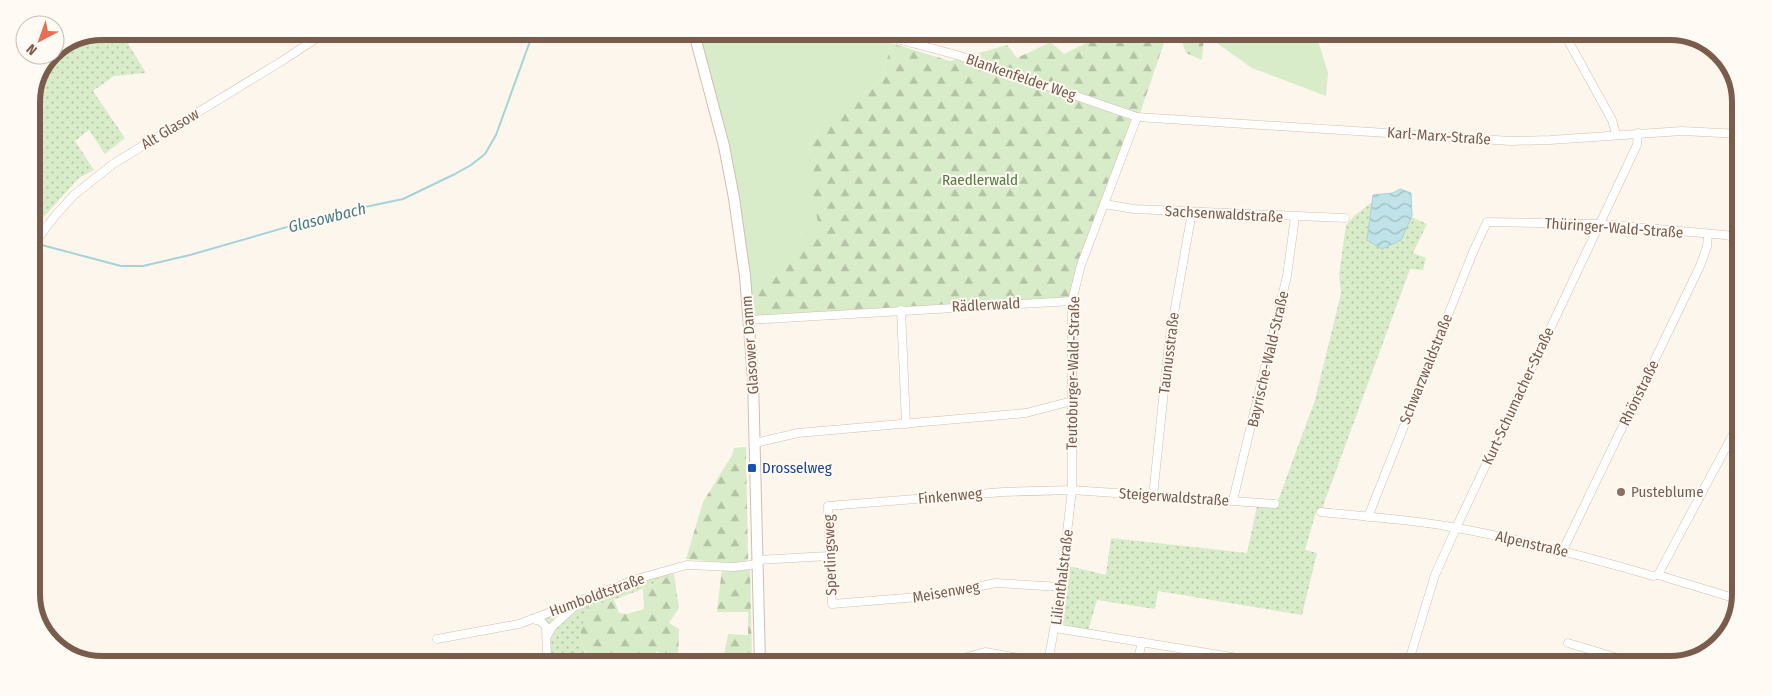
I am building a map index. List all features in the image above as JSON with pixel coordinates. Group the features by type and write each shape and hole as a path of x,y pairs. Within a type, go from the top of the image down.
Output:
{"street":[{"name":"Alt Glasow","path":"40,235 74,195 113,164 282,62 314,40"},
{"name":"Glasower Damm","path":"696,40 724,146 738,225 749,320 760,656"},
{"name":"Blankenfelder Weg","path":"900,40 956,55 1137,117"},
{"path":"1568,40 1612,120 1616,134"},
{"name":"Karl-Marx-Straße","path":"1137,117 1511,140 1550,140 1616,134 1695,131 1732,133"},
{"name":"Teutoburger-Wald-Straße","path":"1072,490 1072,300 1081,265 1137,117"},
{"name":"Kurt-Schumacher-Straße","path":"1410,656 1435,576 1637,146 1638,133"},
{"name":"Sachsenwaldstraße","path":"1104,204 1134,209 1345,218"},
{"name":"Taunusstraße","path":"1153,496 1169,342 1192,212"},
{"name":"Bayrische-Wald-Straße","path":"1233,500 1287,276 1295,217"},
{"name":"Thüringer-Wald-Straße","path":"1487,222 1600,224 1732,237"},
{"name":"Schwarzwaldstraße","path":"1368,517 1470,260 1487,222"},
{"name":"Rhönstraße","path":"1563,550 1700,266 1707,247 1708,234"},
{"name":"Rädlerwald","path":"749,320 1072,300"},
{"path":"901,310 906,424"},
{"path":"754,443 798,433 1026,413 1072,401"},
{"path":"1658,575 1732,436"},
{"name":"Steigerwaldstraße","path":"1072,490 1275,504"},
{"name":"Finkenweg","path":"828,506 1003,492 1072,490"},
{"name":"Lilienthalstraße","path":"1049,656 1061,587 1072,490"},
{"name":"Sperlingsweg","path":"828,506 832,604"},
{"name":"Alpenstraße","path":"1321,512 1391,518 1456,528 1563,550 1653,576 1658,575 1732,597"},
{"name":"Humboldtstraße","path":"437,638 519,624 640,578 687,565 734,566 829,556"},
{"name":"Meisenweg","path":"832,604 931,596 996,583 1061,587"},
{"path":"547,636 552,627 581,600"},
{"path":"532,619 541,622 546,627 548,656"},
{"path":"1055,628 1225,656"},
{"path":"1139,656 1142,642"},
{"path":"1568,643 1611,656"},
{"path":"971,656 985,652 1008,656"}],"green space":[{"path":"127,40 146,73 114,76 93,91 125,138 105,154 89,130 75,141 94,170 79,178 40,221 40,102 41,90 50,67 52,65 65,65 65,52 78,45 90,41"},
{"path":"698,40 881,40 891,43 882,79 872,89 844,104 824,123 812,140 807,160 818,223 757,283 752,284 748,278"},
{"name":"Raedlerwald","path":"1092,40 1165,40 1139,116 1069,298 752,316 748,278 807,160 812,140 824,123 844,104 872,89 882,79 891,43 950,61 1007,45 1017,58 1051,42 1064,54"},
{"path":"1181,40 1204,40 1202,60 1186,53"},
{"path":"1212,40 1318,40 1328,73 1326,96 1252,68"},
{"path":"1371,203 1380,203 1427,224 1413,253 1426,258 1423,270 1410,269 1322,509 1316,512 1305,550 1317,553 1302,615 1158,591 1155,609 1097,600 1088,631 1059,625 1069,566 1106,575 1111,538 1247,553 1257,506 1276,506 1315,400 1341,293 1339,274 1346,225"},
{"path":"746,447 748,560 734,564 686,559 703,502 732,455 734,448"},
{"path":"750,567 752,656 724,655 728,634 748,635 748,612 717,612 722,568"},
{"path":"664,573 674,574 635,592 595,605 581,642 587,656 548,656 545,618 614,589"},
{"path":"674,574 679,608 669,623 679,629 678,656 660,656 658,651 652,656 587,656 581,642 581,629 587,610 595,605 614,600 619,613 627,614 644,609 643,589"}],"water":[{"path":"1400,189 1411,193 1412,216 1401,240 1382,249 1367,240 1373,195 1393,193"}],"waterway":[{"name":"Glasowbach","path":"40,245 121,266 143,266 190,255 332,214 403,199 455,174 485,154 496,135 531,40"}],"place":[{"name":"Drosselweg","path":"752,468"},
{"name":"Pusteblume","path":"1621,492"}]}
